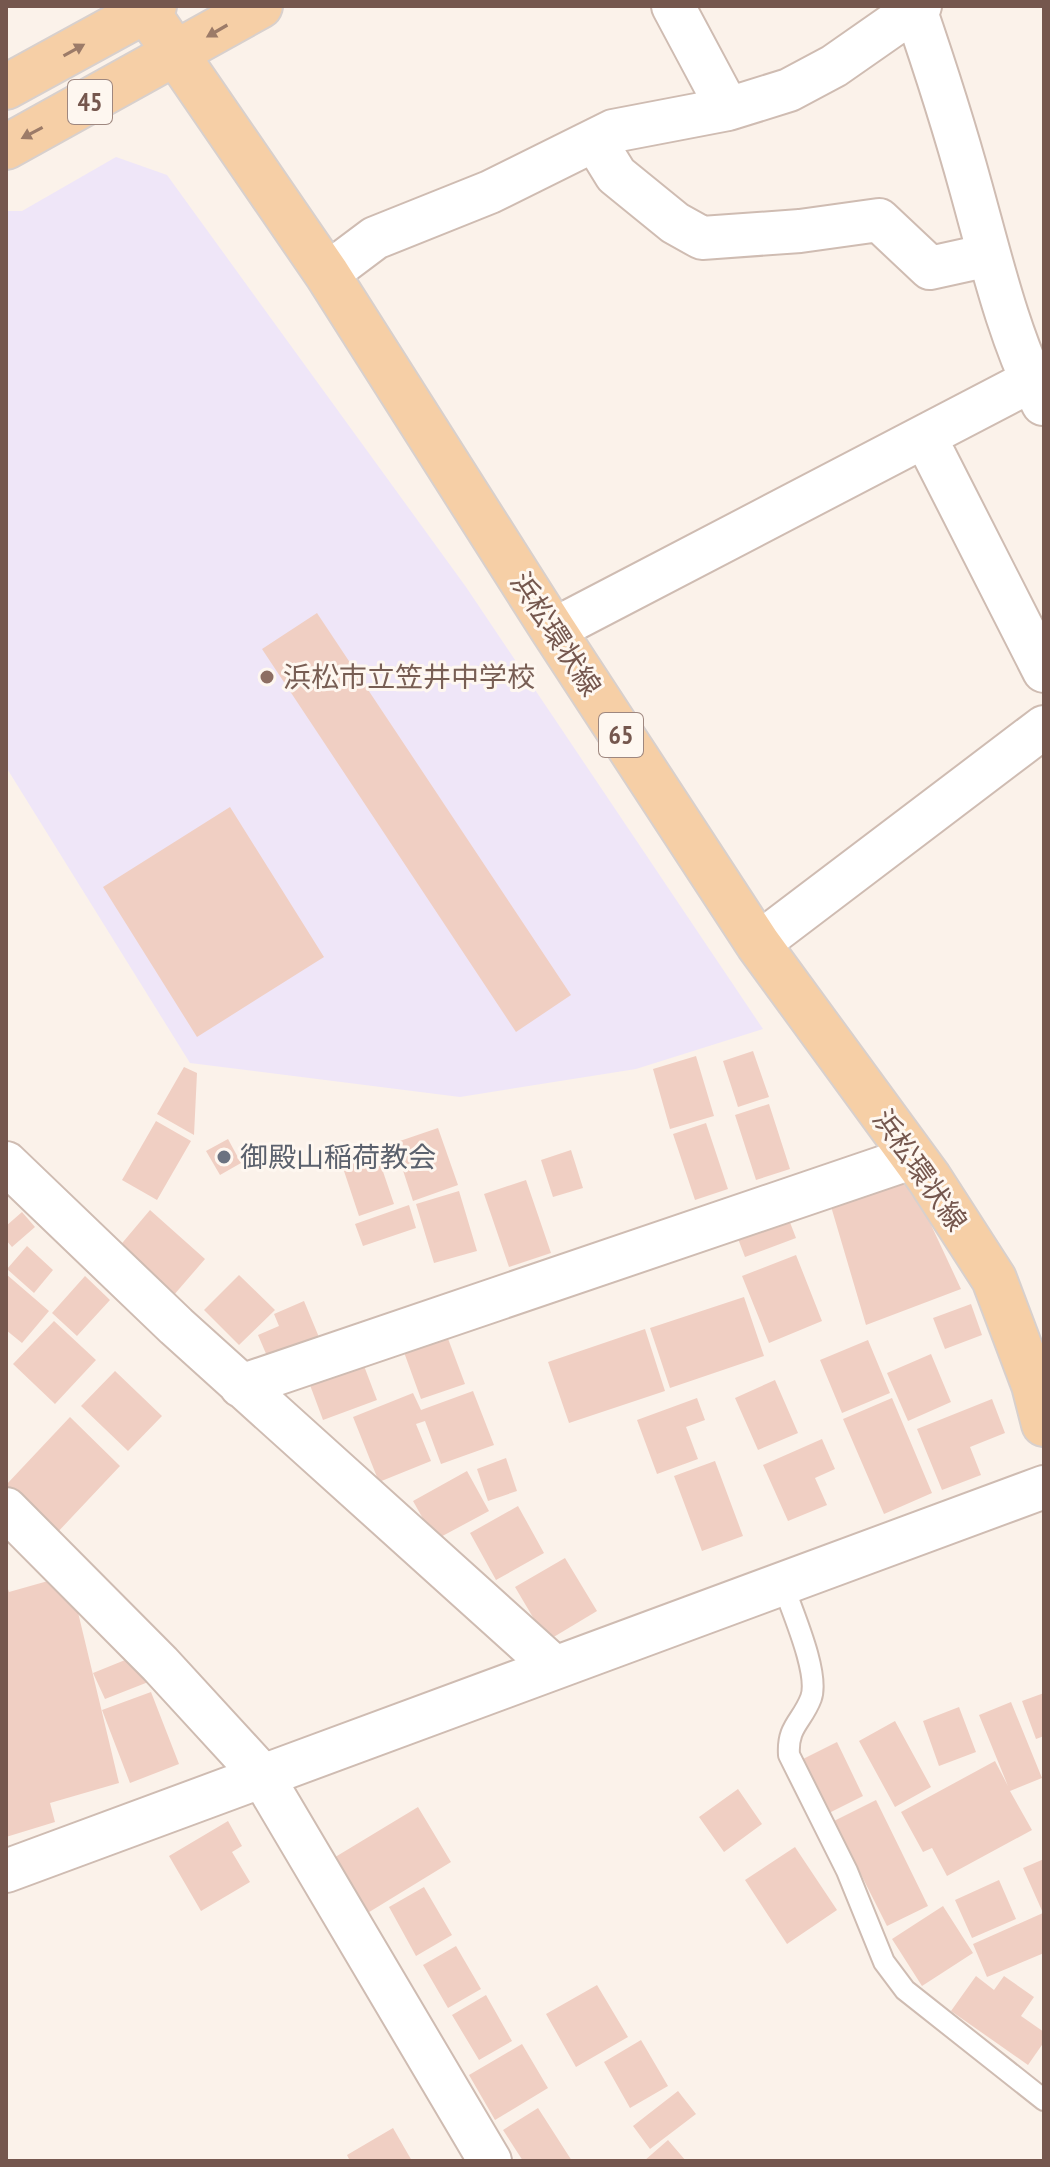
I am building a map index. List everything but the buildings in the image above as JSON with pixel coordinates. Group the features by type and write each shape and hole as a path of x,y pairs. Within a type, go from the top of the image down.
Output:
{"main road":[{"path":"174,56 260,6"},
{"name":"浜松環状線","path":"148,7 174,56 327,274 553,630 758,944 914,1157 994,1279 1034,1385 1044,1424"},
{"name":"45","path":"6,87 148,7"},
{"name":"45","path":"6,147 174,56"}],"street":[{"path":"673,6 728,109"},
{"path":"327,274 375,238 490,192 613,131 728,109 800,84 834,66 916,7 942,82 989,255 1040,387 925,437 553,630"},
{"path":"595,141 616,175 675,223 702,238 800,231 879,220 930,268 989,255"},
{"path":"925,437 1044,671"},
{"path":"758,944 1044,727"},
{"path":"241,1386 914,1157"},
{"path":"6,1163 241,1386 554,1667"},
{"path":"6,1871 261,1774 1044,1487"},
{"path":"6,1509 160,1664 261,1774 490,2161"}],"lane":[{"path":"782,1582 814,1680 811,1698 788,1736 789,1755 847,1871 884,1962 905,1990 1044,2100"}],"shaded area":[{"name":"浜松市立笠井中学校","path":"116,157 167,175 466,587 763,1029 636,1069 460,1097 190,1063 6,767 6,211 22,211"}],"place":[{"name":"浜松市立笠井中学校","path":"267,677"},
{"name":"御殿山稲荷教会","path":"224,1157"}]}
